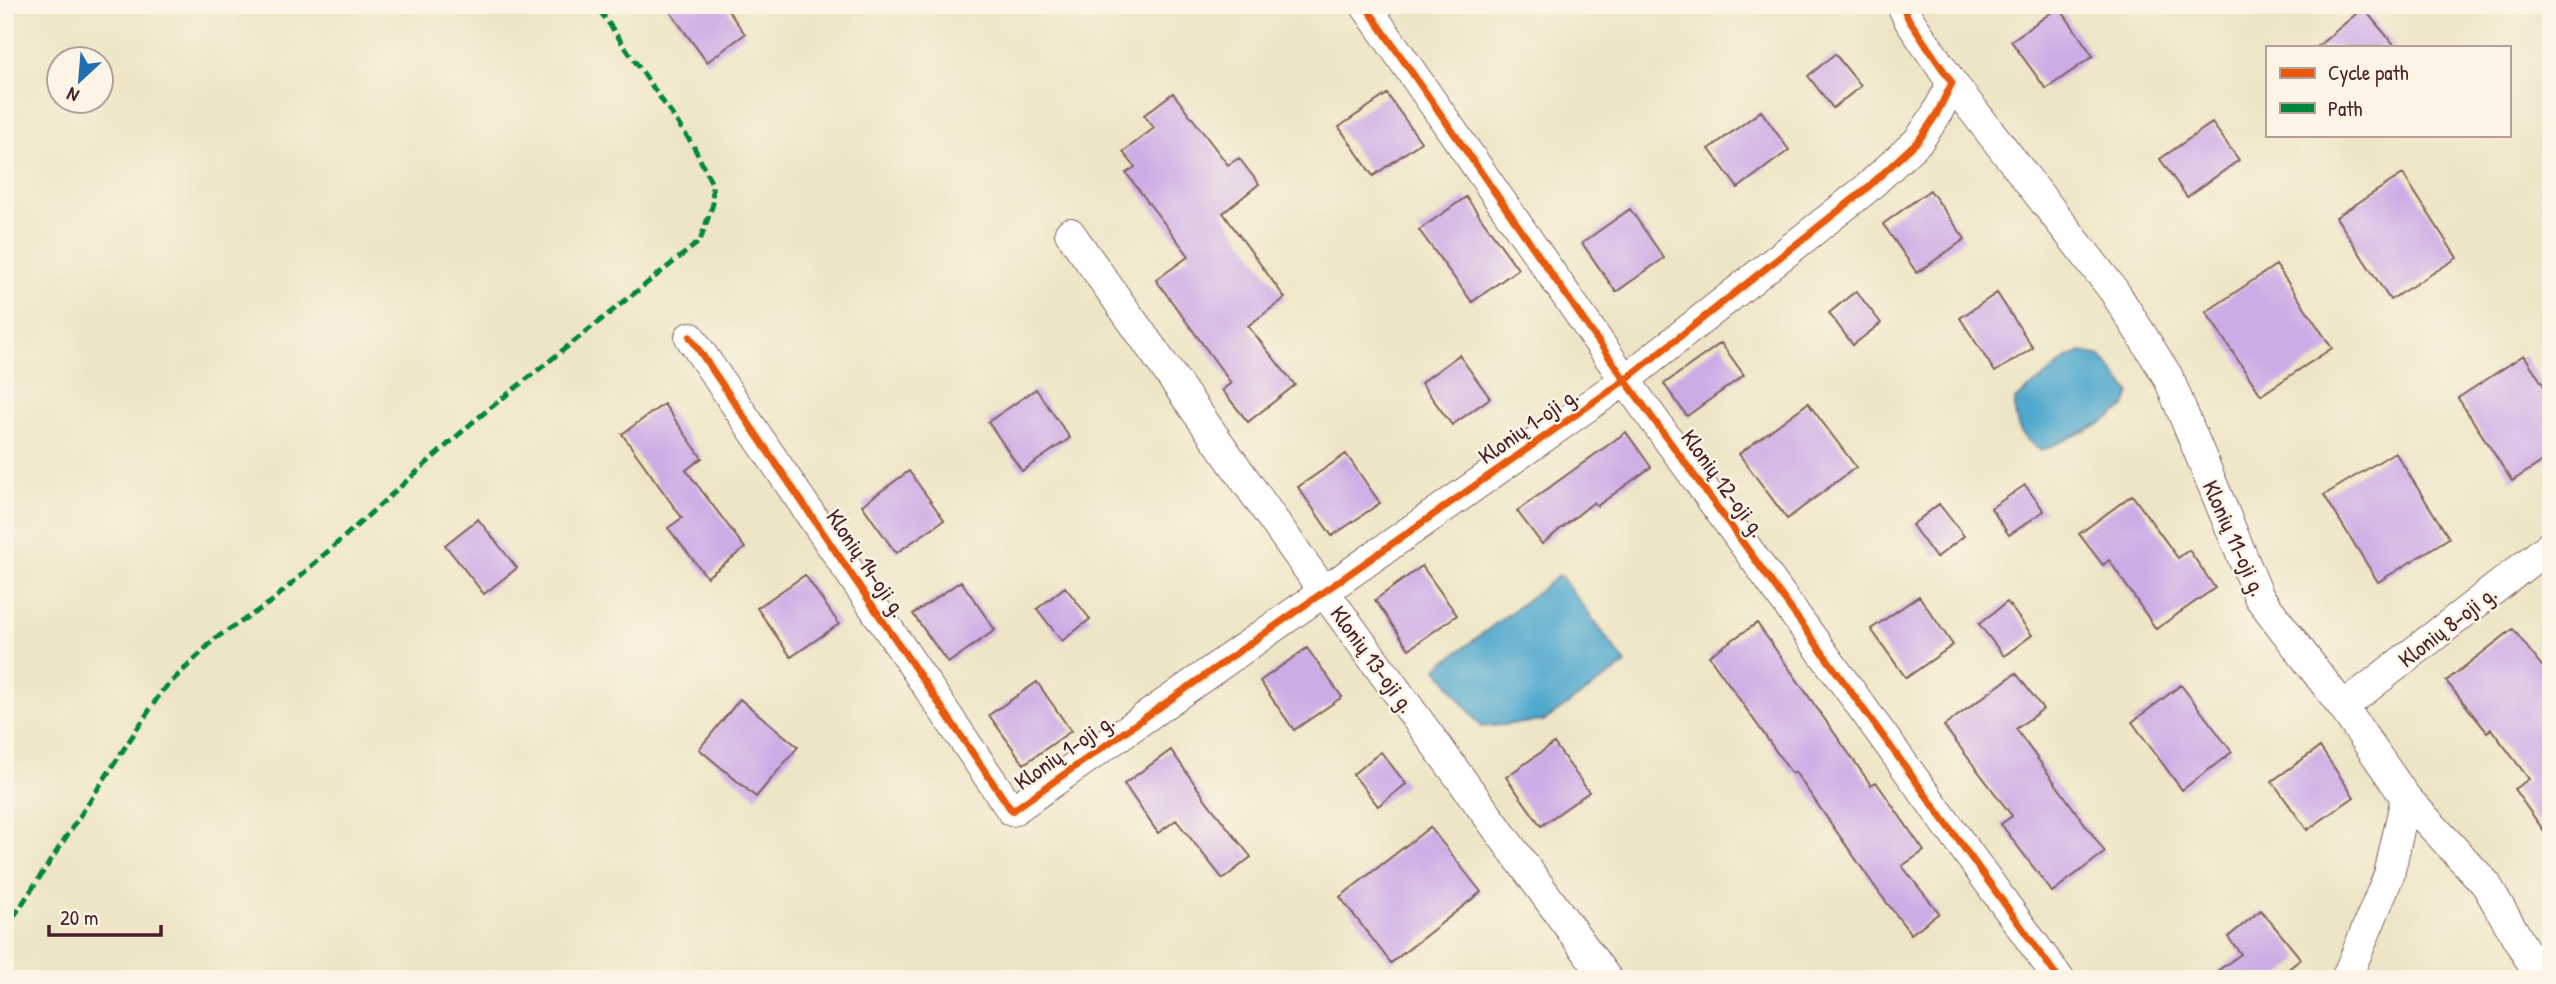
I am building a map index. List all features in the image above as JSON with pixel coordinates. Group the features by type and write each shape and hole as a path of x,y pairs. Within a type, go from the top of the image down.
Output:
{"street":[{"name":"Klonių 12-oji g.","path":"1365,5 1625,380 2059,979"},
{"path":"1902,5 1909,20 1952,83"},
{"name":"Klonių 1-oji g.","path":"1012,811 1625,380 1866,190 1919,140 1936,115 1952,83"},
{"name":"Klonių 11-oji g.","path":"1952,83 2114,291 2168,377 2259,597 2343,707 2406,798 2486,884 2541,979"},
{"name":"Klonių 13-oji g.","path":"1070,233 1325,593 1607,979"},
{"name":"Klonių 14-oji g.","path":"690,337 1012,811"},
{"name":"Klonių 8-oji g.","path":"2343,707 2551,545"},
{"path":"2346,979 2389,875 2406,798"}],"water":[{"path":"2081,352 2101,356 2130,393 2124,408 2100,424 2041,451 2020,430 2015,400 2069,357"},
{"path":"1560,575 1626,664 1544,721 1481,727 1437,668"}],"building":[{"path":"665,5 724,5 745,34 707,62"},
{"path":"2059,7 2093,56 2046,89 2011,41"},
{"path":"2363,8 2395,46 2318,46"},
{"path":"1835,54 1861,86 1833,108 1808,76"},
{"path":"1173,93 1228,165 1239,158 1259,184 1223,213 1285,298 1248,326 1295,385 1248,422 1222,390 1231,383 1156,280 1189,256 1126,173 1135,167 1123,152 1154,128 1144,115"},
{"path":"1387,94 1421,142 1373,176 1339,127"},
{"path":"1761,111 1789,150 1738,188 1709,149"},
{"path":"2212,123 2239,160 2187,197 2160,159"},
{"path":"2403,174 2457,258 2390,300 2336,217"},
{"path":"1930,190 1965,239 1917,273 1883,224"},
{"path":"1466,197 1518,269 1472,302 1419,230"},
{"path":"1630,209 1664,258 1616,292 1582,243"},
{"path":"2276,265 2332,348 2261,395 2206,312"},
{"path":"1856,291 1881,323 1853,345 1829,313"},
{"path":"1997,293 2033,348 1995,372 1960,318"},
{"path":"1721,343 1744,375 1687,416 1664,384"},
{"path":"1459,355 1490,398 1452,425 1421,383"},
{"path":"2524,355 2551,397 2551,456 2512,481 2458,398"},
{"path":"1036,389 1070,438 1022,471 988,422"},
{"path":"1808,403 1856,467 1787,519 1739,454"},
{"path":"664,404 702,458 686,470 745,548 707,577 668,528 682,518 622,434"},
{"path":"1626,432 1651,467 1597,506 1594,502 1542,544 1517,511"},
{"path":"2395,452 2449,538 2378,582 2324,495"},
{"path":"1346,454 1380,503 1332,536 1298,487"},
{"path":"909,471 944,520 896,553 862,505"},
{"path":"2025,485 2044,511 2009,535 1991,508"},
{"path":"2132,495 2178,558 2189,550 2215,588 2156,629 2109,560 2103,565 2079,534"},
{"path":"1939,504 1964,536 1936,558 1912,525"},
{"path":"478,519 517,568 484,594 445,545"},
{"path":"1422,566 1457,615 1409,649 1375,600"},
{"path":"805,575 839,624 791,657 757,608"},
{"path":"961,581 995,630 948,663 913,614"},
{"path":"1065,587 1090,619 1062,641 1037,609"},
{"path":"1919,596 1953,645 1906,678 1871,629"},
{"path":"2007,602 2032,635 2004,656 1979,624"},
{"path":"1757,623 1871,785 1876,782 1924,851 1902,866 1939,913 1911,934 1795,772 1792,774 1709,656"},
{"path":"2513,629 2551,678 2551,841 2514,789 2529,779 2491,729 2487,732 2446,681"},
{"path":"1307,648 1342,697 1294,730 1260,681"},
{"path":"2016,673 2043,709 2016,729 2105,852 2052,892 2001,824 2012,816 1944,726"},
{"path":"1037,682 1071,731 1024,764 989,715"},
{"path":"2181,685 2232,752 2182,790 2132,722"},
{"path":"740,699 798,747 756,797 699,749"},
{"path":"1554,743 1589,792 1541,826 1506,777"},
{"path":"2320,747 2354,797 2307,830 2272,781"},
{"path":"1171,750 1208,803 1251,857 1223,879 1176,820 1158,833 1124,784"},
{"path":"1381,752 1406,784 1378,806 1353,774"},
{"path":"1430,827 1481,892 1391,963 1340,897"},
{"path":"2261,910 2301,959 2276,979 2206,979 2241,954 2228,937"}],"marked path":[{"path":"5,930 162,691 216,638 271,602 474,421 700,241 713,204 712,184 693,145 596,5"}],"cycle path":[{"path":"1365,5 1625,380 2059,979"},
{"path":"690,337 1012,811 1625,380 1866,189 1919,140 1936,115 1952,83 1909,20 1902,5"}]}
